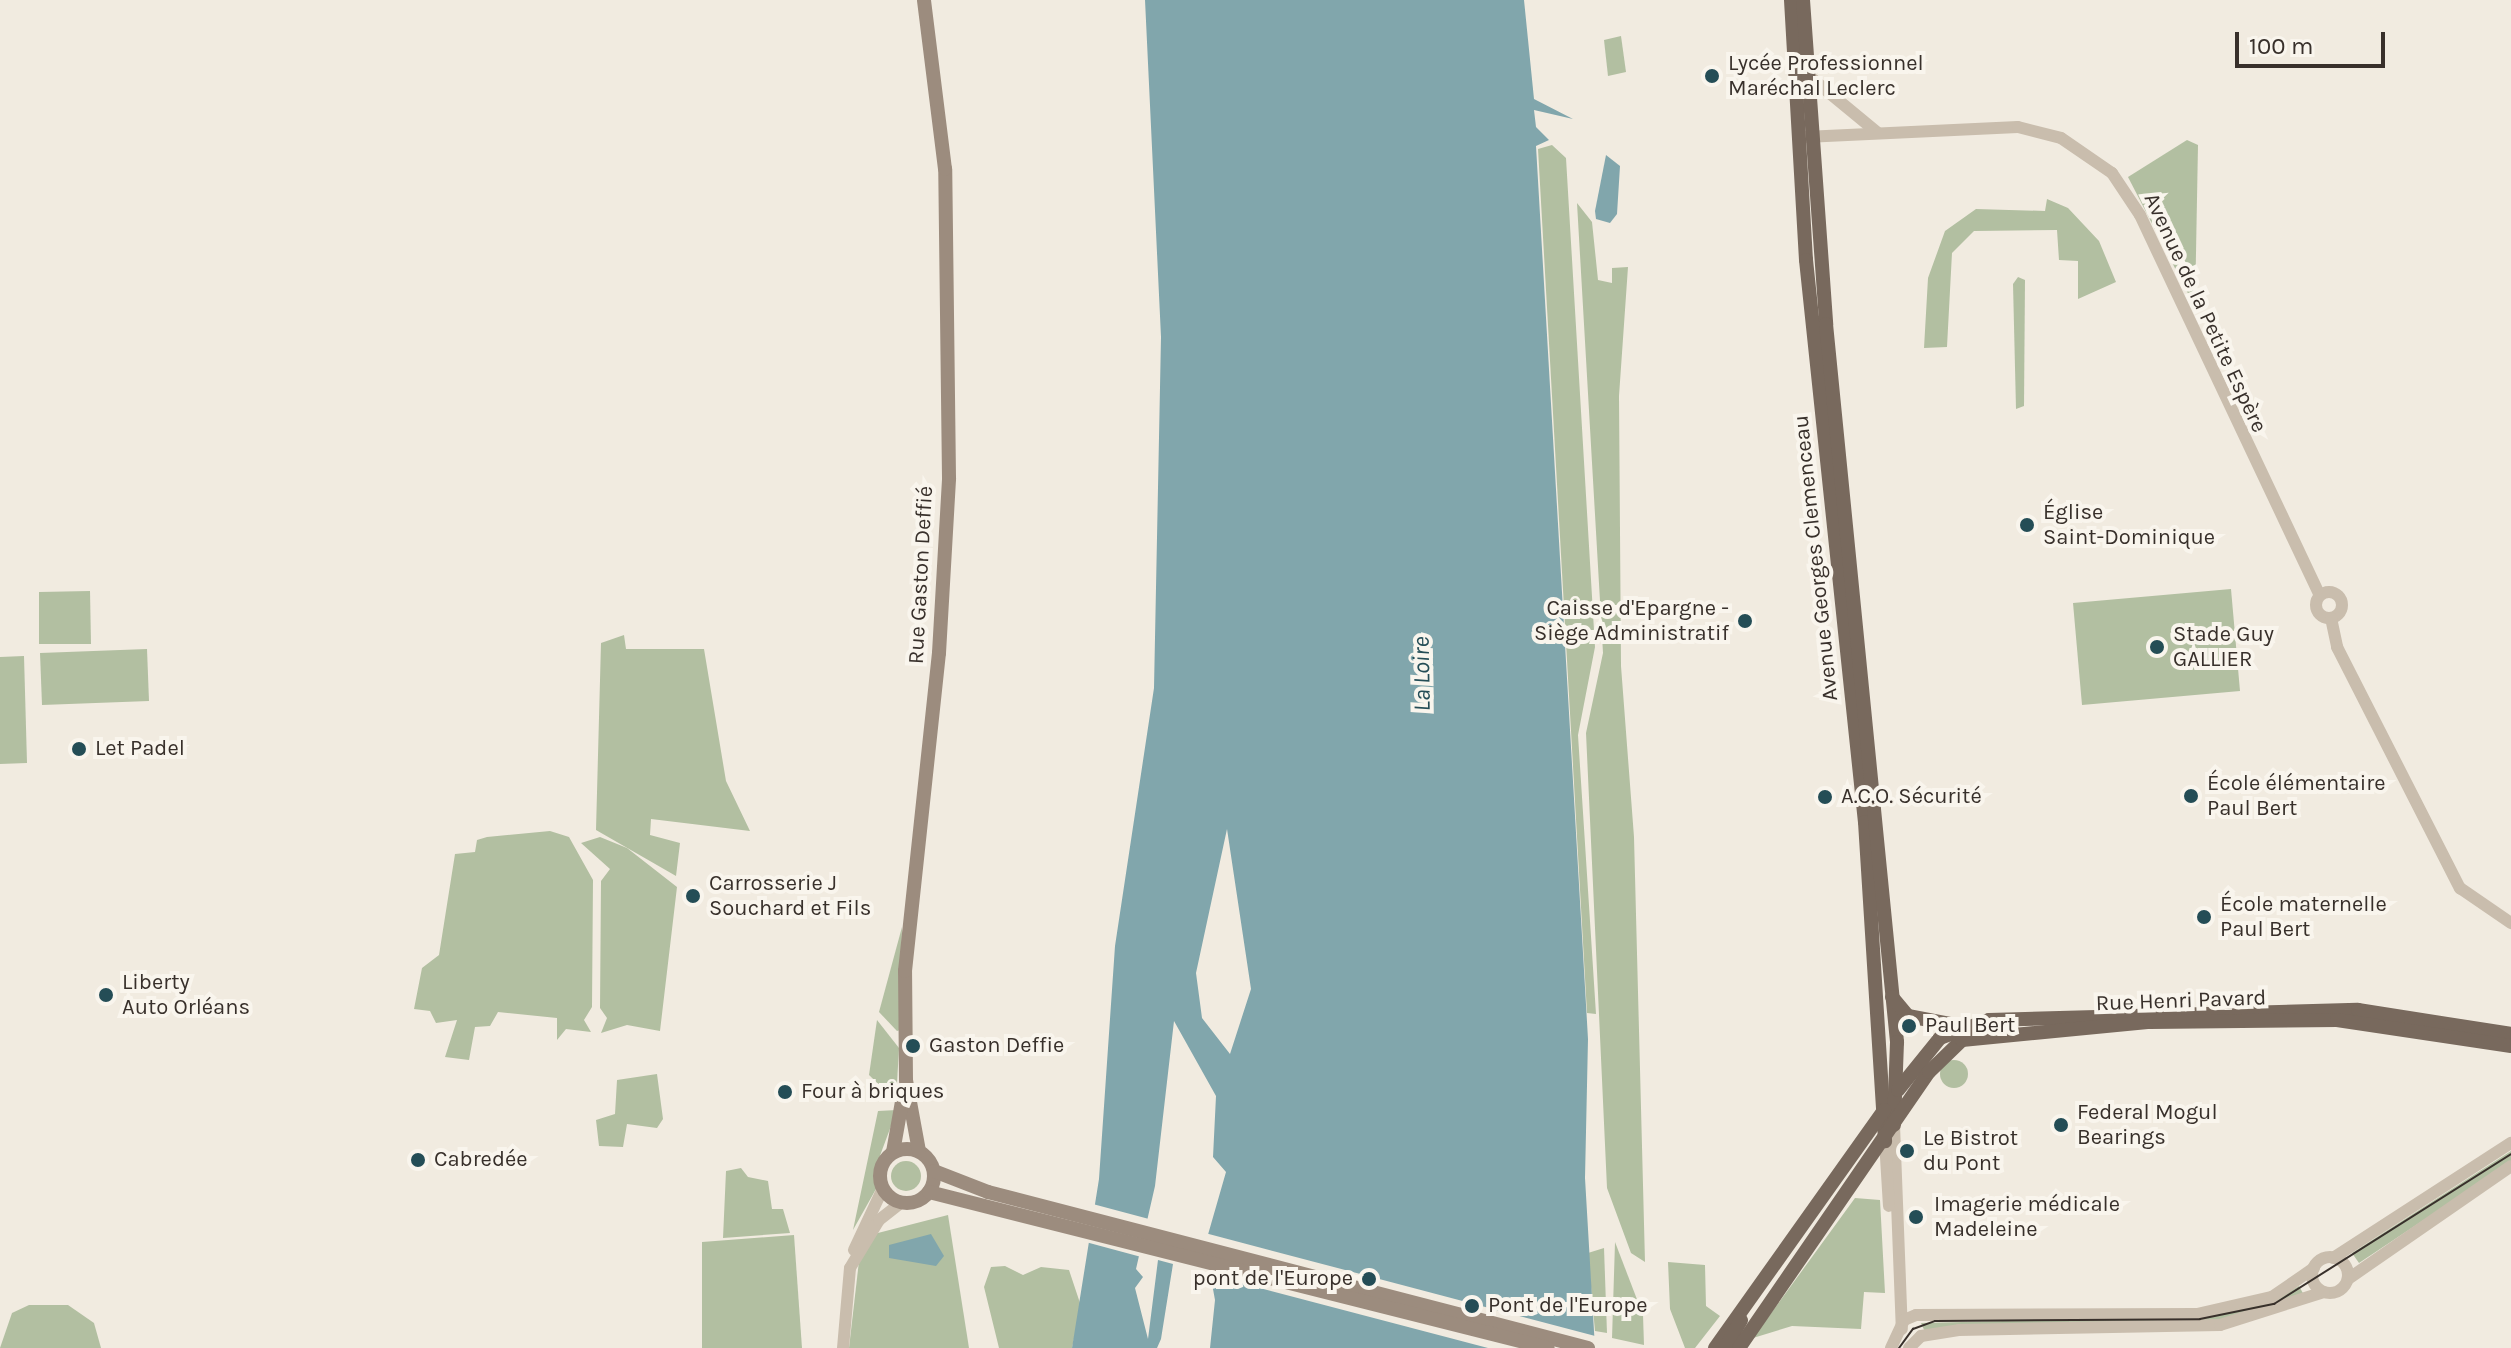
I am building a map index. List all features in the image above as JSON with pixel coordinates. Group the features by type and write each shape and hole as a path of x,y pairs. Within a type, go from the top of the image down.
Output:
{"main road":[{"name":"Rue Gaston Deffié","path":"919,1151 906,1080 905,971 948,549 945,169 924,0"},
{"name":"Avenue Georges Clemenceau","path":"1791,0 1798,117 1888,1131"},
{"name":"Avenue Georges Clemenceau","path":"1803,0 1811,140 1891,996 1897,1092 1888,1131"},
{"path":"1875,977 1884,1109"},
{"name":"Rue Henri Pavard","path":"1891,996 1908,1016 1961,1026 2147,1011 2305,1009 2384,1013 2511,1034"},
{"name":"Rue Henri Pavard","path":"1888,1131 1943,1054 1989,1033 2337,1020 2511,1046"},
{"path":"1718,1345 1884,1109 1933,1045 1961,1026"},
{"path":"906,1080 893,1152 881,1168 883,1188 902,1202 929,1192 963,1199 1548,1348"},
{"path":"1884,1109 1899,1111 1911,1100"},
{"path":"1736,1348 1888,1131"},
{"path":"893,1152 919,1151 934,1171 988,1192 1588,1348"},
{"path":"929,1192 934,1171"}],"street":[{"path":"1796,82 1807,68 1885,133"},
{"path":"1798,117 1811,140"},
{"name":"Avenue de la Petite Espère","path":"1811,140 1885,133 2038,130 2081,148 2112,173 2140,215 2307,580 2320,595"},
{"path":"2331,618 2316,611 2320,595 2333,592 2342,602 2331,618 2337,647 2460,888 2511,923"},
{"path":"1888,1131 1897,1288"},
{"path":"1888,1131 1897,1288 1908,1348 1921,1336 1959,1330 2220,1325 2342,1289 2358,1268 2511,1166"},
{"path":"1891,1348 1902,1324 1916,1315 2197,1314 2272,1297 2511,1143"},
{"path":"843,1348 850,1268 858,1234 883,1188"},
{"path":"850,1268 879,1220 902,1202"},
{"path":"2333,1258 2348,1279"},
{"path":"2314,1268 2314,1284 2324,1292"}],"green space":[{"path":"1621,36 1626,72 1608,76 1604,40"},
{"path":"2187,140 2198,145 2195,307 2128,177"},
{"path":"1552,145 1566,158 1595,647 1578,735 1596,1014 1587,1013 1538,149"},
{"path":"2047,199 2068,208 2099,241 2116,282 2078,299 2078,261 2059,260 2057,230 1974,231 1952,253 1947,347 1924,348 1928,278 1945,231 1976,209 2045,211"},
{"path":"1577,203 1592,222 1598,280 1612,283 1612,268 1628,267 1619,396 1621,666 1634,837 1645,1262 1631,1253 1607,1188 1586,733 1603,653"},
{"path":"2018,277 2025,280 2024,406 2016,409 2013,284"},
{"name":"Stade Guy GALLIER","path":"2231,589 2240,691 2082,705 2073,603"},
{"path":"90,591 91,644 39,644 39,592"},
{"path":"624,635 626,649 704,649 726,781 750,831 651,819 650,835 680,843 676,876 596,830 601,643"},
{"path":"147,649 149,701 42,705 40,653"},
{"path":"24,656 27,763 0,764 0,657"},
{"path":"550,831 569,837 593,880 592,1007 584,1020 591,1032 566,1029 557,1040 557,1018 498,1012 490,1026 475,1027 469,1060 445,1057 457,1020 436,1023 430,1011 414,1009 422,968 439,955 455,854 475,852 477,840 487,837"},
{"path":"600,837 627,848 677,887 660,1031 627,1025 601,1033 607,1018 600,1008 601,881 610,869 581,843"},
{"path":"902,927 900,1030 897,1031 879,1012"},
{"path":"877,1020 899,1048 896,1101 869,1075"},
{"path":"1954,1060 1964,1064 1968,1074 1964,1084 1954,1088 1944,1084 1940,1074 1944,1064"},
{"path":"657,1074 663,1119 657,1128 627,1124 623,1147 599,1146 596,1120 615,1114 617,1080"},
{"path":"897,1110 875,1169 876,1189 853,1230 878,1111"},
{"path":"2511,1151 2511,1162 2359,1263 2352,1253"},
{"path":"906,1161 917,1165 921,1176 917,1187 906,1191 895,1187 891,1176 895,1165"},
{"path":"741,1168 748,1177 768,1181 772,1209 783,1209 790,1233 723,1238 726,1171"},
{"path":"1855,1198 1880,1200 1885,1293 1864,1292 1861,1329 1792,1326 1753,1338"},
{"path":"948,1215 969,1348 849,1348 859,1261 874,1234"},
{"path":"794,1235 802,1348 702,1348 702,1242"},
{"path":"1615,1242 1643,1315 1644,1345 1612,1338"},
{"path":"1604,1248 1607,1333 1595,1331 1588,1253"},
{"path":"1668,1262 1705,1265 1706,1306 1720,1316 1695,1348 1685,1348 1670,1309"},
{"path":"1005,1266 1023,1275 1041,1267 1069,1270 1081,1306 1072,1348 999,1348 984,1287 991,1267"},
{"path":"2299,1286 2305,1297 2242,1319 1925,1332 1921,1323 2169,1317 2275,1300"},
{"path":"29,1305 68,1305 94,1323 101,1348 0,1348 12,1313"}],"water":[{"name":"La Loire","path":"1145,0 1524,0 1534,99 1573,119 1534,110 1536,127 1549,140 1536,146 1588,1039 1585,1178 1595,1348 1210,1348 1215,1300 1205,1245 1226,1172 1213,1157 1216,1096 1174,1021 1155,1186 1136,1269 1143,1277 1135,1288 1148,1339 1158,1260 1173,1264 1161,1339 1157,1348 1072,1348 1099,1179 1115,946 1154,688 1161,337","holes":["1227,829 1251,989 1230,1054 1202,1018 1196,973"]},
{"path":"1606,155 1620,166 1617,214 1610,223 1596,219 1595,211"},
{"path":"931,1234 944,1256 936,1266 889,1258 889,1245"}],"pier":[{"path":"1089,1203 1149,1219 1145,1258 1082,1241"},
{"name":"Pont de l'Europe","path":"1205,1233 1599,1337 1599,1348 1488,1348 1203,1273"}],"tram line":[{"path":"1899,1348 1913,1329 1935,1321 2200,1319 2274,1304 2511,1154"}],"place":[{"name":"Lycée Professionnel Maréchal Leclerc","path":"1712,76"},
{"name":"Église Saint-Dominique","path":"2027,525"},
{"name":"Caisse d'Epargne - Siège Administratif","path":"1745,621"},
{"name":"Stade Guy GALLIER","path":"2157,647"},
{"name":"Let Padel","path":"79,749"},
{"name":"École élémentaire Paul Bert","path":"2191,796"},
{"name":"A.C.O. Sécurité","path":"1825,797"},
{"name":"Carrosserie J Souchard et Fils","path":"693,896"},
{"name":"École maternelle Paul Bert","path":"2204,917"},
{"name":"Liberty Auto Orléans","path":"106,995"},
{"name":"Paul Bert","path":"1909,1026"},
{"name":"Gaston Deffie","path":"913,1046"},
{"name":"Four à briques","path":"785,1092"},
{"name":"Federal Mogul Bearings","path":"2061,1125"},
{"name":"Le Bistrot du Pont","path":"1907,1151"},
{"name":"Cabredée","path":"418,1160"},
{"name":"Imagerie médicale Madeleine","path":"1916,1217"},
{"name":"pont de l'Europe","path":"1369,1279"},
{"name":"Pont de l'Europe","path":"1472,1306"}]}
